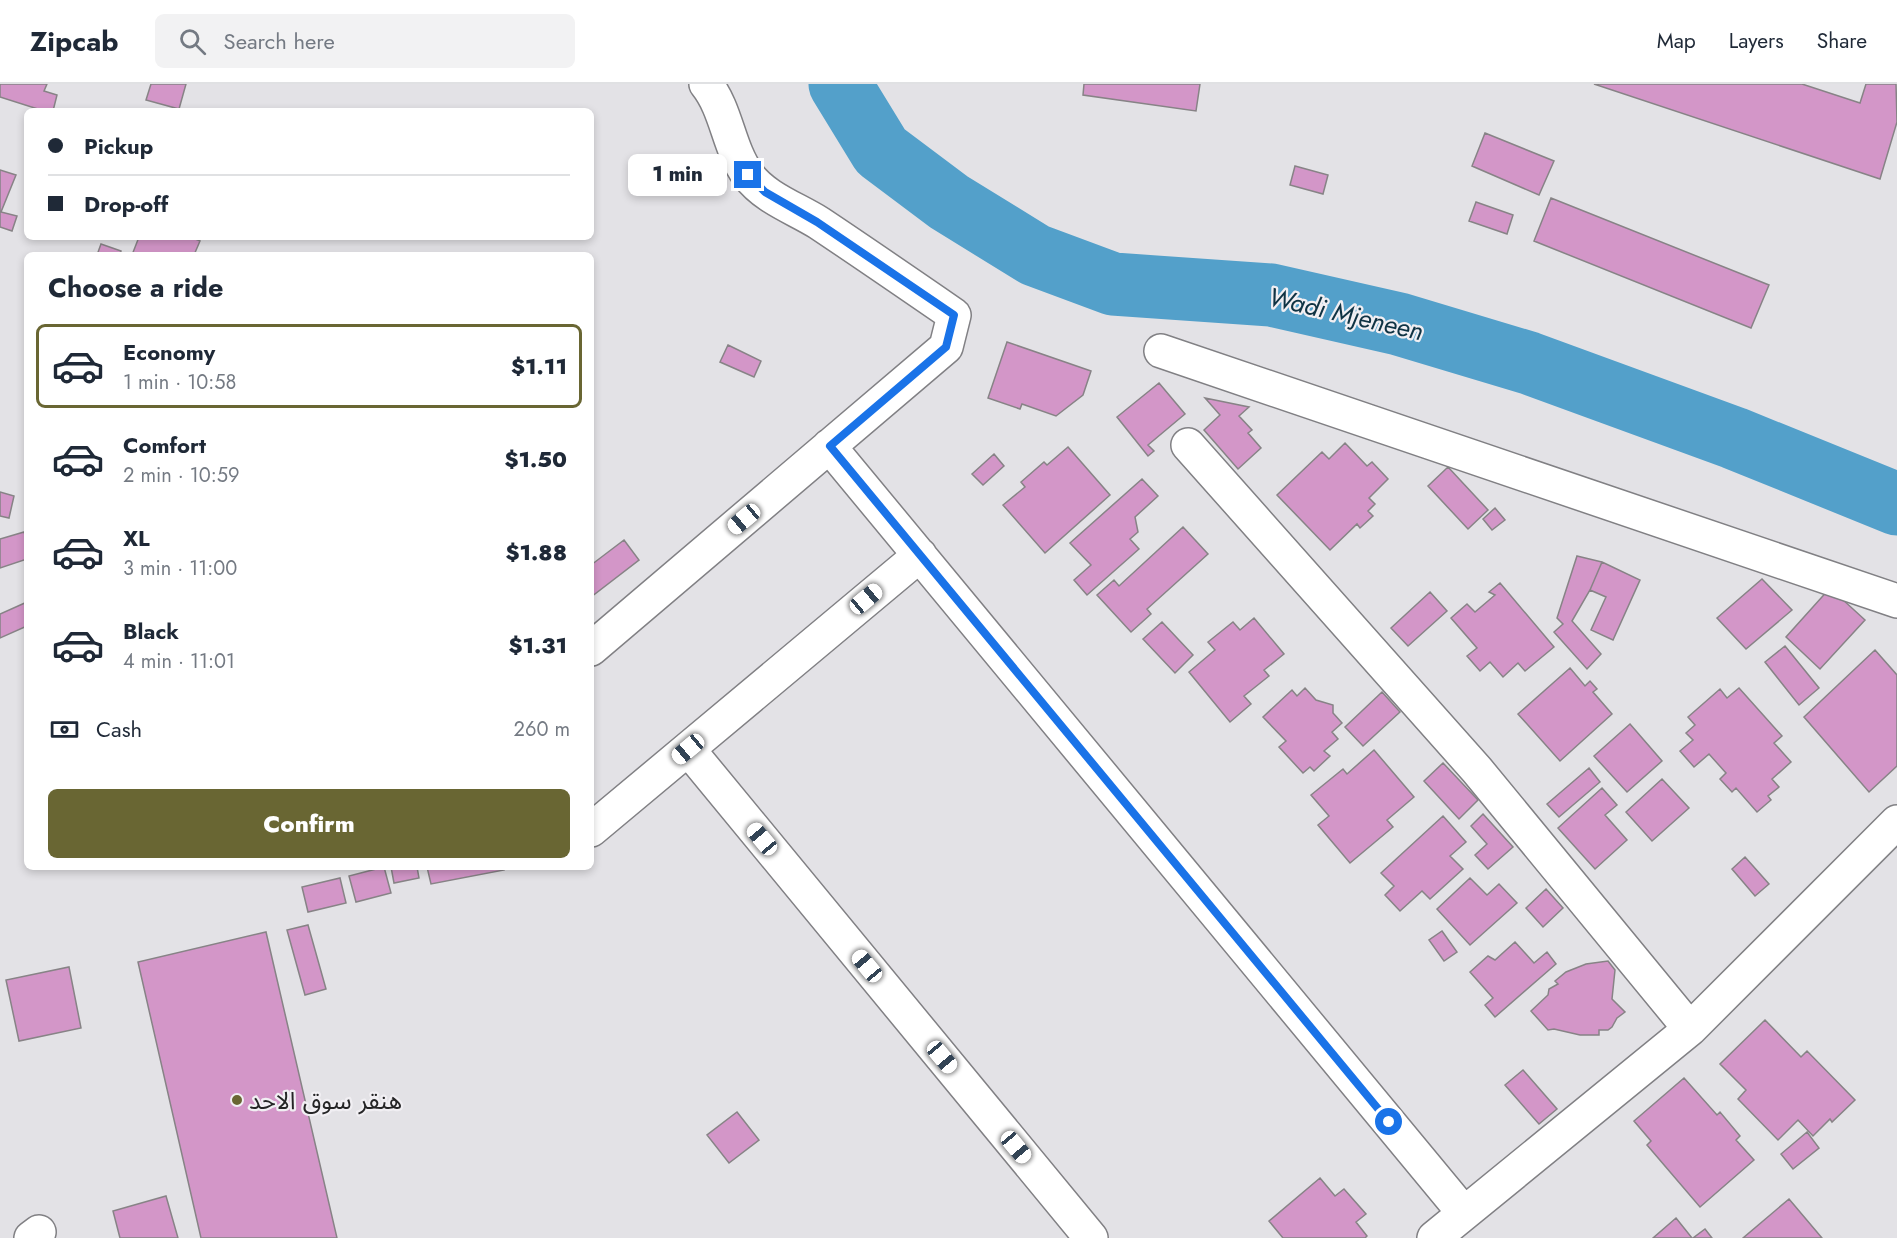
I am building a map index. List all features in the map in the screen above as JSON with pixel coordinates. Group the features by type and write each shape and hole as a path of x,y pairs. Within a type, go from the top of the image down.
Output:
{"street":[{"path":"594,646 946,347 954,315 817,222 765,192 748,175 734,150 715,95 706,84"},
{"path":"1161,351 1897,601"},
{"path":"1188,445 1476,770 1690,1029"},
{"path":"830,446 1464,1213"},
{"path":"594,827 920,555"},
{"path":"688,749 1091,1238"},
{"path":"1434,1238 1690,1029 1897,822"}],"building":[{"path":"0,84 47,84 44,91 57,95 54,108 35,108 0,97"},
{"path":"151,84 186,84 179,108 146,100"},
{"path":"1084,84 1200,84 1196,111 1083,95"},
{"path":"1594,84 1802,84 1860,103 1866,84 1896,84 1897,122 1880,179"},
{"path":"1485,133 1554,161 1539,195 1472,166"},
{"path":"1295,166 1328,175 1323,194 1290,185"},
{"path":"0,170 16,175 1,212 17,216 12,231 0,227"},
{"path":"1551,198 1769,285 1751,328 1534,241"},
{"path":"1476,202 1513,215 1507,234 1469,221"},
{"path":"138,240 200,241 195,252 133,252"},
{"path":"101,244 121,251 121,252 98,252"},
{"path":"1007,342 1091,371 1083,395 1056,416 1022,404 1020,409 988,398"},
{"path":"728,345 761,361 754,377 720,362"},
{"path":"1159,383 1185,414 1148,445 1154,451 1148,456 1117,417"},
{"path":"1205,398 1249,407 1239,416 1252,430 1248,433 1261,448 1238,469 1204,430 1220,415"},
{"path":"1345,443 1367,466 1372,462 1388,479 1369,498 1375,504 1368,511 1373,516 1360,528 1357,524 1330,550 1277,495 1322,452 1329,459"},
{"path":"1068,447 1110,495 1045,553 1003,505 1025,487 1021,482 1044,462 1047,465"},
{"path":"994,454 1004,466 983,485 972,474"},
{"path":"1448,467 1488,510 1468,529 1428,486"},
{"path":"1142,479 1158,496 1135,517 1138,532 1130,539 1139,549 1087,595 1074,580 1091,565 1070,543"},
{"path":"0,492 14,496 9,518 0,516"},
{"path":"1495,508 1505,520 1492,530 1483,519"},
{"path":"1183,527 1208,554 1147,609 1151,614 1131,632 1097,595 1114,580 1119,586"},
{"path":"24,532 24,560 0,568 0,539"},
{"path":"624,540 639,560 594,595 594,563"},
{"path":"1577,556 1602,562 1590,590 1572,621 1601,654 1587,669 1554,632 1563,624 1557,618"},
{"path":"1602,562 1640,580 1613,640 1591,630 1606,597 1590,590"},
{"path":"1762,579 1792,610 1746,649 1717,618"},
{"path":"1500,583 1554,647 1525,671 1518,663 1503,677 1490,662 1480,671 1467,656 1477,648 1451,618 1467,604 1475,612 1495,595 1489,592"},
{"path":"1830,588 1865,620 1820,669 1786,637"},
{"path":"1430,592 1447,611 1408,646 1391,628"},
{"path":"24,603 24,627 0,638 0,614"},
{"path":"1254,618 1284,654 1264,670 1269,676 1244,696 1251,704 1230,722 1189,672 1215,650 1208,642 1233,622 1240,630"},
{"path":"1162,622 1193,655 1175,673 1143,639"},
{"path":"1785,646 1819,688 1799,705 1765,662"},
{"path":"1875,650 1897,675 1897,766 1869,792 1804,717"},
{"path":"1570,668 1585,686 1590,681 1597,689 1593,692 1612,714 1560,761 1518,714"},
{"path":"1305,688 1316,700 1333,705 1333,713 1342,723 1332,732 1338,739 1324,751 1330,756 1314,771 1310,767 1303,773 1279,747 1286,741 1263,717 1292,690 1297,696"},
{"path":"1739,688 1782,736 1774,743 1791,762 1772,779 1779,787 1768,796 1771,800 1757,812 1736,788 1732,792 1720,779 1726,773 1709,754 1694,767 1680,751 1693,740 1686,733 1695,725 1688,717 1720,689 1727,698"},
{"path":"1382,692 1400,712 1363,746 1345,727"},
{"path":"1630,724 1662,761 1627,792 1594,756"},
{"path":"1374,750 1414,797 1387,820 1393,827 1350,863 1318,825 1329,816 1311,795 1343,769 1347,774"},
{"path":"1443,763 1478,800 1459,819 1424,781"},
{"path":"1589,768 1600,782 1559,817 1547,804"},
{"path":"1662,779 1689,808 1652,841 1626,812"},
{"path":"1602,788 1617,805 1605,815 1627,840 1595,869 1558,828"},
{"path":"1483,814 1513,847 1488,869 1475,855 1487,844 1471,826"},
{"path":"1443,816 1466,842 1450,856 1463,869 1430,899 1422,891 1400,911 1385,895 1394,886 1381,873"},
{"path":"1745,857 1769,884 1755,896 1732,869"},
{"path":"372,870 385,870 391,893 356,902 349,876"},
{"path":"392,870 418,870 419,878 394,883"},
{"path":"428,870 504,870 431,884"},
{"path":"340,878 346,903 308,912 302,887"},
{"path":"1470,878 1487,895 1499,884 1517,903 1470,945 1437,909"},
{"path":"1546,889 1563,908 1543,927 1526,908"},
{"path":"308,925 326,989 305,995 287,930"},
{"path":"1442,931 1457,952 1444,961 1429,940"},
{"name":"هنقر سوق الاحد","path":"266,932 337,1238 201,1238 138,962"},
{"path":"1515,942 1534,963 1547,952 1556,964 1495,1017 1485,1005 1493,998 1470,972 1488,956 1495,960"},
{"path":"1608,961 1615,970 1612,999 1625,1012 1608,1030 1599,1030 1599,1035 1580,1035 1554,1029 1548,1030 1531,1011 1548,995 1549,989 1558,984 1555,981 1566,972 1586,964"},
{"path":"69,967 81,1028 19,1041 6,980"},
{"path":"1765,1020 1801,1057 1807,1051 1855,1100 1832,1122 1830,1119 1813,1136 1798,1120 1778,1140 1738,1099 1746,1090 1720,1064"},
{"path":"1523,1070 1557,1109 1539,1124 1505,1085"},
{"path":"1684,1078 1717,1115 1720,1112 1740,1136 1736,1140 1754,1160 1700,1207 1647,1145 1651,1141 1634,1121"},
{"path":"737,1112 759,1140 729,1163 707,1135"},
{"path":"1807,1132 1819,1148 1793,1169 1781,1154"},
{"path":"1320,1178 1335,1196 1344,1189 1366,1214 1356,1222 1367,1236 1365,1238 1283,1238 1269,1221"},
{"path":"166,1196 178,1238 120,1238 113,1211"},
{"path":"1789,1199 1822,1238 1743,1238"},
{"path":"1676,1218 1692,1238 1653,1238"},
{"path":"1705,1229 1712,1238 1693,1238"}],"waterway":[{"name":"Wadi Mjeneen","path":"840,84 881,151 949,202 1035,255 1113,284 1271,295 1399,324 1529,363 1734,438 1897,504"}],"place":[{"name":"هنقر سوق الاحد","path":"237,1100"}],"route":[{"path":"748,175 765,192 817,222 954,315 946,347 830,446 1389,1122"}]}
